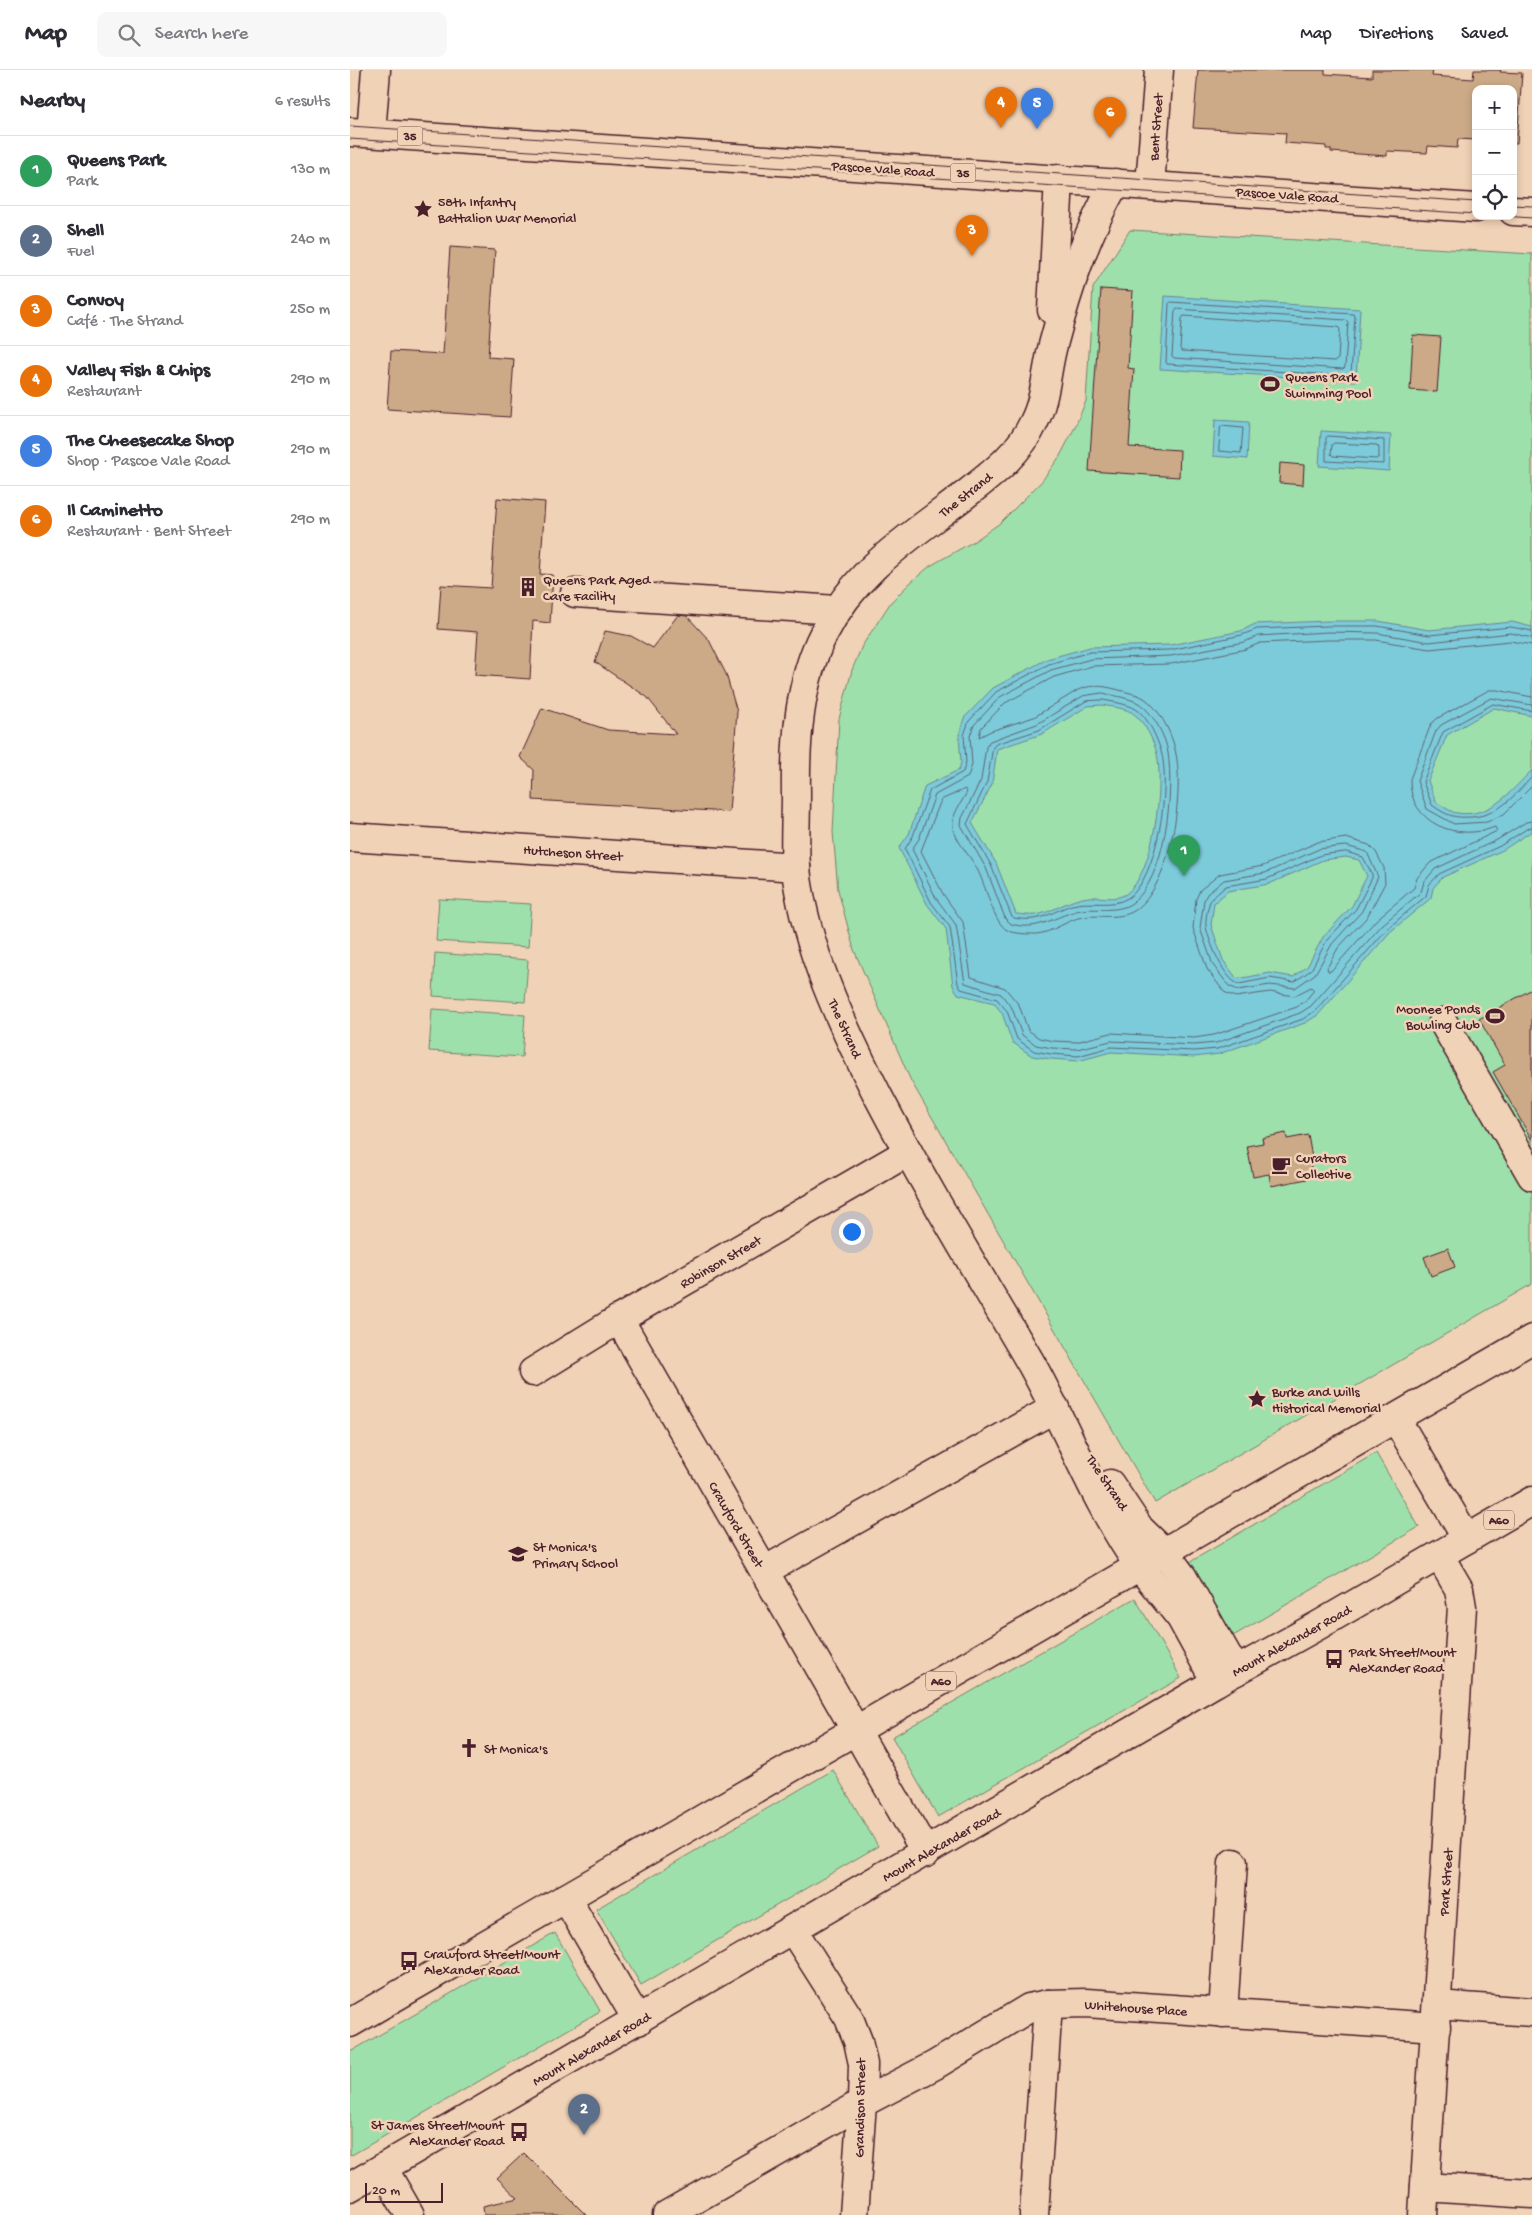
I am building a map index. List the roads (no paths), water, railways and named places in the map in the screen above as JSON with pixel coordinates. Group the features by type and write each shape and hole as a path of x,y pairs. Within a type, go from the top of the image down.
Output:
{"street":[{"path":"360,132 376,70"},
{"name":"Bent Street","path":"1150,185 1158,70"},
{"name":"Pascoe Vale Road","path":"360,132 1472,208"},
{"name":"The Strand","path":"1059,179 1051,351 1044,397 1035,420 1018,449 996,471 886,554 862,577 837,610 814,654 805,686 795,765 796,867 805,918 814,951 826,983 864,1069 908,1152 1055,1408 1116,1531 1140,1568 1226,1677"},
{"name":"The Strand","path":"1051,351 1082,249 1096,217 1115,183"},
{"path":"1517,210 1532,212"},
{"path":"575,593 837,610"},
{"name":"Hutcheson Street","path":"350,837 796,867"},
{"path":"1443,1022 1532,1176"},
{"name":"Robinson Street","path":"533,1372 619,1319 908,1152"},
{"name":"Crawford Street","path":"619,1319 926,1853"},
{"name":"A60","path":"350,2022 855,1729 1140,1568 1532,1339"},
{"path":"764,1571 1055,1408"},
{"name":"The Strand","path":"1055,1408 1098,1466 1132,1518 1165,1553 1182,1576 1226,1677"},
{"path":"1396,1420 1467,1540"},
{"name":"Mount Alexander Road","path":"350,2187 1532,1501"},
{"name":"Park Street","path":"1423,2215 1462,1607 1459,1590 1439,1556"},
{"path":"1223,2013 1233,1863"},
{"path":"566,1898 638,2021"},
{"name":"Grandison Street","path":"793,1930 849,2018 858,2041 862,2064 862,2103 854,2215"},
{"path":"1034,2215 1048,2004"},
{"name":"Whitehouse Place","path":"667,2215 862,2103 935,2064 1029,2008 1048,2004 1086,2004 1223,2013 1436,2016 1532,2012"},
{"path":"383,2168 410,2215"},
{"path":"1425,2187 1532,2194"}],"water":[{"path":"1165,296 1360,309 1356,381 1160,369"},
{"path":"1215,420 1249,422 1247,459 1213,456"},
{"path":"1321,431 1391,435 1389,471 1319,466"},
{"path":"1378,621 1429,630 1512,622 1532,627 1532,716 1494,708 1447,735 1428,781 1436,802 1457,813 1469,813 1480,811 1499,802 1532,770 1532,831 1503,850 1443,877 1433,888 1431,898 1390,932 1318,1015 1305,1023 1219,1054 1194,1057 1111,1052 1078,1061 1032,1056 1012,1042 1002,1013 994,1003 958,994 953,986 946,929 927,904 899,848 909,834 925,786 959,770 961,762 959,735 964,718 993,688 1047,659 1090,647 1170,645 1241,631 1255,624","holes":["1102,705 1123,709 1134,714 1149,732 1157,754 1159,768 1158,807 1155,828 1144,868 1136,884 1122,896 1113,898 1081,898 1041,914 1016,914 996,863 972,823 992,784 997,749 1042,734 1088,706","1346,857 1359,860 1367,876 1352,906 1323,937 1307,967 1293,977 1270,973 1237,979 1223,960 1211,925 1214,903 1228,891 1269,884 1323,860"]}],"tram line":[{"path":"350,126 1472,202"},
{"path":"350,139 1472,214"},
{"path":"1517,205 1532,206"},
{"path":"1517,217 1532,218"}],"place":[{"name":"Valley Fish & Chips","path":"1001,128"},
{"name":"The Cheesecake Shop","path":"1037,129"},
{"name":"Il Caminetto","path":"1110,138"},
{"name":"58th Infantry Battalion War Memorial","path":"423,209"},
{"name":"Convoy","path":"972,256"},
{"name":"Queens Park Swimming Pool","path":"1270,384"},
{"name":"Queens Park Aged Care Facility","path":"528,587"},
{"name":"Queens Park","path":"1184,876"},
{"name":"Moonee Ponds Bowling Club","path":"1495,1016"},
{"name":"Curators Collective","path":"1281,1165"},
{"name":"Burke and Wills Historical Memorial","path":"1257,1399"},
{"name":"St Monica's Primary School","path":"518,1554"},
{"name":"Park Street/Mount Alexander Road","path":"1334,1659"},
{"name":"St Monica's","path":"469,1748"},
{"name":"Crawford Street/Mount Alexander Road","path":"409,1961"},
{"name":"St James Street/Mount Alexander Road","path":"519,2132"},
{"name":"Shell","path":"584,2135"}]}
